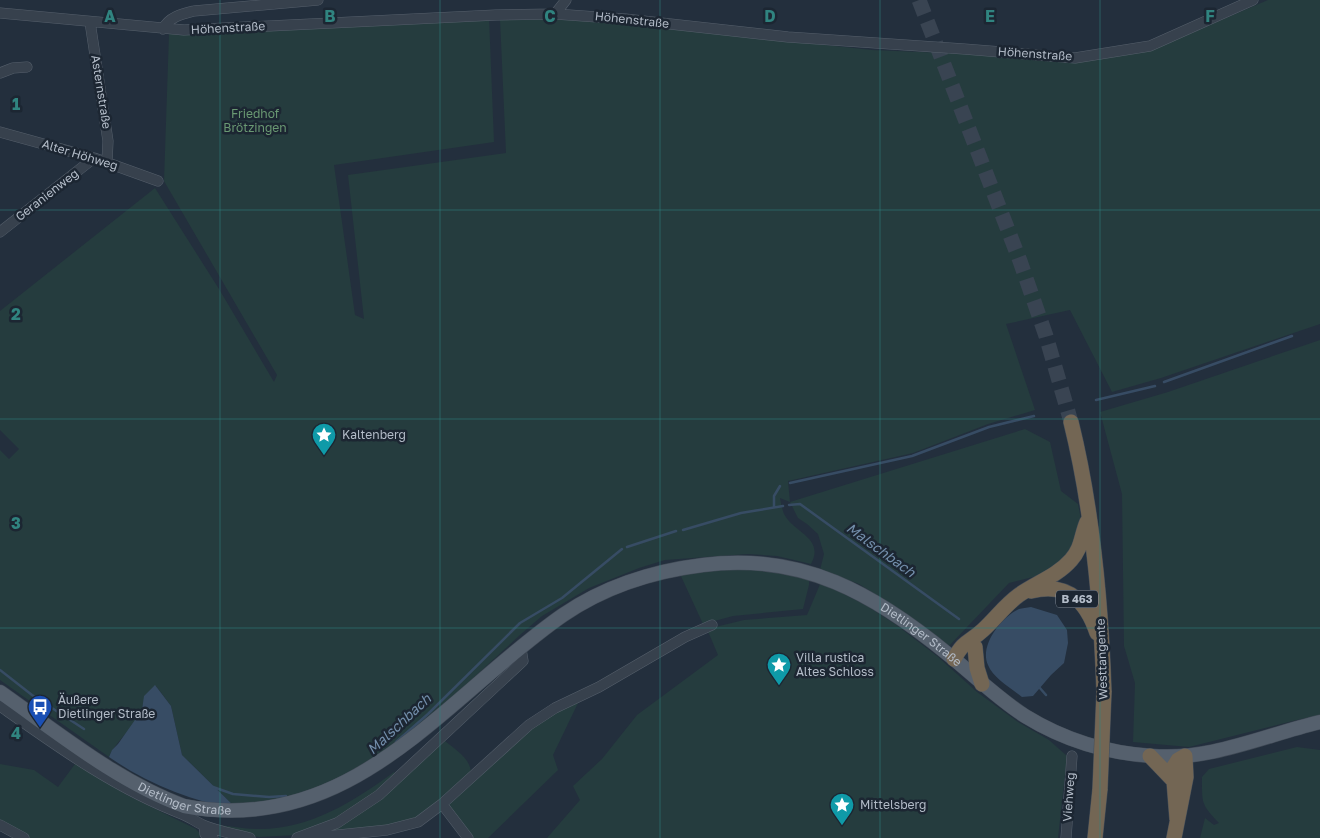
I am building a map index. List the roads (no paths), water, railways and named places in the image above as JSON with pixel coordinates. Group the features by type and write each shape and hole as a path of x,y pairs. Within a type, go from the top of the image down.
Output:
{"highway":[{"name":"Westtangente","path":"1071,422 1090,516 1097,570 1103,651 1104,692 1100,794 1094,838"},
{"name":"B 463","path":"954,659 961,646 983,630 1008,604 1022,593 1059,571 1071,560 1082,541 1084,528 1090,516"},
{"name":"B 463","path":"1022,593 1045,587 1060,589 1078,600 1086,608 1103,651"},
{"name":"B 463","path":"982,684 977,668 976,648 983,630"},
{"path":"954,659 964,658 976,648"},
{"path":"1150,756 1174,781"},
{"path":"1174,838 1186,777 1185,756 1178,760 1173,768 1177,819"},
{"name":"B 463","path":"1100,794 1105,838"}],"main road":[{"name":"Dietlinger Straße","path":"339,799 398,761 521,649 564,614 590,599 636,579 660,572 705,564 772,564 817,575 860,593 910,623 982,684 1027,717 1059,734 1091,746 1150,756 1185,756 1235,747 1320,722"},
{"name":"Dietlinger Straße","path":"0,692 101,763 145,788 184,806 215,815 252,819 283,816 320,807"}],"street":[{"path":"163,29 165,24 179,15 194,11 318,0"},
{"path":"555,14 566,0"},
{"name":"Höhenstraße","path":"0,13 184,30 496,15 555,14 626,19 788,38 1074,58 1150,46 1253,0"},
{"name":"Asternstraße","path":"90,22 108,141 107,162"},
{"path":"0,73 26,66"},
{"name":"Alter Höhweg","path":"0,132 107,162 158,181"},
{"name":"Geranienweg","path":"0,232 94,158"},
{"path":"316,832 320,836 329,836 387,830 418,822 442,804 530,725 545,714 599,688 685,637 712,625"},
{"path":"296,838 337,823 379,795 523,661 521,649"},
{"name":"Dietlinger Straße","path":"0,706 101,775 157,805 184,815 204,826 250,838"},
{"name":"Viehweg","path":"1066,838 1072,756"},
{"path":"442,804 468,838"},
{"path":"0,824 24,838"},
{"name":"Dietlinger Straße","path":"204,826 205,834 213,838"}],"water":[{"path":"1031,607 1057,615 1067,630 1068,643 1064,663 1033,696 1022,697 990,670 986,657 989,641 1005,618 1019,609"},
{"path":"155,685 171,706 182,755 237,809 220,806 170,790 124,767 109,757 112,750 142,710 144,696"}],"waterway":[{"path":"1164,382 1292,336"},
{"path":"1096,400 1155,386"},
{"path":"790,483 912,456 989,427 1034,416"},
{"path":"774,507 774,496 780,486"},
{"name":"Malschbach","path":"789,505 800,504 959,619"},
{"name":"Malschbach","path":"683,530 741,513 783,506"},
{"name":"Malschbach","path":"627,547 676,531"},
{"name":"Malschbach","path":"396,742 428,714 520,623 562,598 622,549"},
{"name":"Malschbach","path":"0,670 32,695 84,729"},
{"name":"Malschbach","path":"1039,687 1046,695"},
{"name":"Malschbach","path":"213,787 233,794 269,797 286,796"}],"tunnel":[{"path":"919,0 1020,261 1046,336 1071,422"}],"place":[{"name":"Kaltenberg","path":"324,456"},
{"name":"Villa rustica Altes Schloss","path":"779,686"},
{"name":"Äußere Dietlinger Straße","path":"40,728"},
{"name":"Mittelsberg","path":"842,826"}],"park label":[{"name":"Friedhof Brötzingen","path":"255,121"}]}
